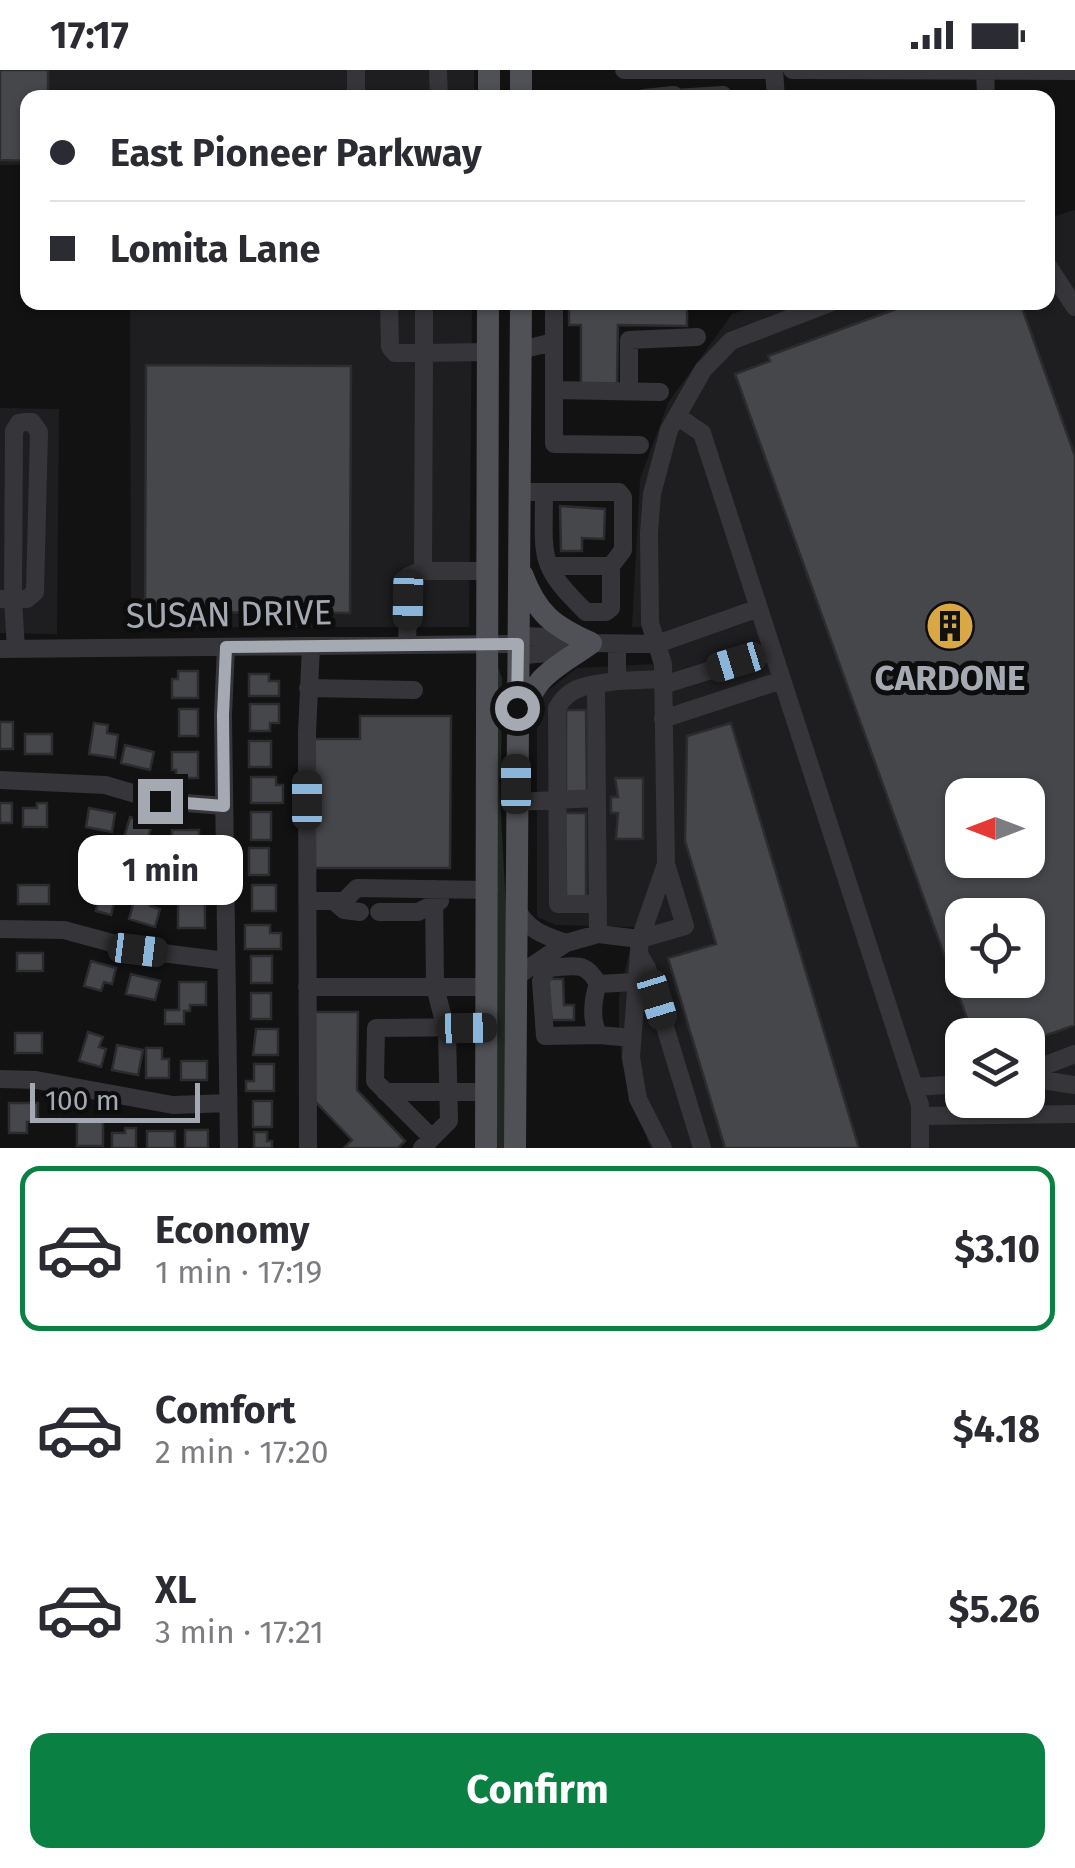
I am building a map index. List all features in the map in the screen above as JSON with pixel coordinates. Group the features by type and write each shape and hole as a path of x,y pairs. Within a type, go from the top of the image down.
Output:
{"main road":[{"path":"478,1148 486,1136 488,1092 483,890 488,310"},
{"path":"517,1143 520,310"},
{"path":"518,563 528,592 542,614 564,631 605,644"},
{"path":"516,755 528,695 548,672 605,644"}],"street":[{"path":"624,70 766,70"},
{"path":"792,70 1075,70"},
{"path":"1055,277 1075,307"},
{"path":"389,310 390,347 396,353 487,352"},
{"path":"423,571 424,310"},
{"path":"554,310 554,444 640,445"},
{"path":"517,976 566,942 598,934 639,946 685,926 666,864 663,682 650,623 652,494 669,430 703,370 731,342 812,310"},
{"path":"629,391 629,340 697,337"},
{"path":"520,350 554,342"},
{"path":"554,390 660,392"},
{"path":"677,416 702,432 920,1104 920,1148"},
{"path":"6,599 28,599 35,592 39,432 32,422 19,423 14,431 6,599 8,649"},
{"path":"518,492 544,492 619,492 623,497 623,550 611,566 611,608 606,612 586,612 556,582 544,556 544,492"},
{"path":"549,566 611,566"},
{"path":"408,645 409,576 423,571 486,571"},
{"path":"605,644 656,644 759,608"},
{"path":"606,612 605,644 617,681"},
{"name":"SUSAN DRIVE","path":"8,649 518,644 524,654 570,654 605,644"},
{"path":"308,1148 308,688 312,646"},
{"path":"226,647 223,715 229,1148"},
{"path":"598,904 558,904 557,708 563,697 596,684 663,682 773,652"},
{"path":"663,719 782,680"},
{"path":"596,684 598,934"},
{"path":"308,688 414,690"},
{"path":"0,780 105,785 160,801 224,806"},
{"path":"516,802 596,798"},
{"path":"663,1148 638,1099 631,1057 639,946 666,864"},
{"path":"308,901 344,901 357,888 434,897 483,890"},
{"path":"379,912 418,912 434,897"},
{"path":"434,897 435,987 446,1028 449,1120 427,1143 375,1081 376,1028 446,1028 488,1027"},
{"path":"334,901 344,910 360,912"},
{"path":"517,910 537,933 566,942"},
{"path":"0,928 64,930 138,950 226,961"},
{"path":"639,946 702,1148"},
{"path":"599,1034 594,1026 598,984 590,969 548,968 543,972 545,1036 599,1034 632,1038"},
{"path":"598,984 635,982"},
{"path":"307,987 488,987"},
{"path":"1045,1067 1075,1054"},
{"path":"1045,1079 1075,1085"},
{"path":"0,1080 36,1080 173,1105 228,1103"},
{"path":"914,1087 945,1085"},
{"path":"385,1092 488,1092"},
{"path":"920,1116 1075,1114"}],"shaded area":[{"path":"0,70 474,70 474,90 20,90 20,165 0,165"},
{"path":"1075,210 1075,1148 650,1148 622,1064 619,1030 619,997 635,927 556,925 537,917 537,699 577,668 655,664 655,628 632,627 640,479 668,403 732,314 745,310 1055,310 1055,216"},
{"path":"130,310 472,310 469,627 131,627"},
{"path":"0,408 59,409 57,634 0,633"},
{"path":"498,667 502,678 499,778 507,926 506,1148 492,1148"}],"building":[{"path":"0,70 48,70 48,90 20,90 20,161 0,160"},
{"path":"569,310 687,310 687,326 618,325 617,385 581,385 581,325 569,325"},
{"name":"CARDONE","path":"893,310 1023,310 1075,456 1075,1025 1045,1036 1045,1018 967,1018 960,998 1045,998 1045,898 945,898 945,957 735,374 770,361 768,356"},
{"path":"146,365 351,366 350,613 145,612"},
{"path":"560,506 605,509 604,539 582,538 582,551 561,551"},
{"path":"178,671 198,671 198,698 172,698 172,679 178,679"},
{"path":"249,674 269,674 269,681 279,681 279,696 249,696"},
{"path":"250,704 279,704 279,723 270,723 270,731 250,731"},
{"path":"179,709 198,709 198,736 179,736"},
{"path":"566,710 586,710 587,796 566,796"},
{"path":"360,716 451,716 450,868 315,868 310,739 360,739"},
{"path":"0,722 13,722 13,749 0,749"},
{"path":"94,723 108,725 107,733 118,735 115,758 89,754"},
{"path":"731,723 859,1148 725,1148 668,958 716,944 685,841 687,736"},
{"path":"25,734 52,734 52,754 25,754"},
{"path":"249,741 271,741 271,767 249,767"},
{"path":"125,745 154,752 150,770 121,763"},
{"path":"172,752 198,752 198,778 176,778"},
{"path":"251,777 276,777 276,785 283,785 283,803 251,803"},
{"path":"615,778 643,778 643,839 616,839 618,813 611,813 611,797 618,797"},
{"path":"0,803 12,803 12,823 0,823"},
{"path":"37,803 47,803 47,827 23,827 23,808 37,808"},
{"path":"89,808 115,813 112,832 86,827"},
{"path":"251,812 271,812 271,840 251,840"},
{"path":"565,813 586,813 586,898 566,898"},
{"path":"130,817 152,824 147,841 139,838 136,849 122,845"},
{"path":"172,830 199,830 199,849 172,849"},
{"path":"249,848 269,848 269,875 249,875"},
{"path":"92,884 117,890 111,915 96,911 98,901 88,899"},
{"path":"18,885 49,885 49,904 18,904"},
{"path":"252,885 276,885 276,911 252,911"},
{"path":"136,894 152,899 150,906 160,909 155,927 129,919"},
{"path":"178,904 205,904 205,928 178,928"},
{"path":"245,925 270,925 270,933 281,933 281,949 245,949"},
{"path":"17,953 43,953 43,971 17,971"},
{"path":"251,956 272,956 272,983 251,983"},
{"path":"91,961 116,968 112,984 104,982 101,991 84,986"},
{"path":"131,974 160,981 155,1000 126,994"},
{"path":"543,979 563,979 564,1005 574,1005 574,1020 552,1020"},
{"path":"179,982 206,982 206,1005 190,1005 190,1011 184,1011 184,1024 165,1024 165,1010 179,1010"},
{"path":"251,993 271,993 271,1019 251,1019"},
{"path":"310,1012 358,1012 357,1090 405,1141 398,1148 344,1148 352,1140 310,1096"},
{"path":"256,1029 278,1029 278,1055 253,1055"},
{"path":"88,1032 103,1037 99,1047 106,1049 101,1067 79,1061"},
{"path":"15,1033 42,1033 42,1053 15,1053"},
{"path":"117,1045 143,1050 138,1075 112,1070"},
{"path":"146,1048 162,1048 162,1059 169,1059 169,1078 146,1078"},
{"path":"181,1061 207,1061 207,1080 181,1080"},
{"path":"254,1064 274,1064 274,1091 246,1091 246,1081 254,1081"},
{"path":"253,1101 272,1101 272,1127 253,1127"},
{"path":"9,1103 38,1103 38,1122 27,1122 27,1133 9,1133"},
{"path":"77,1121 103,1121 103,1146 77,1146"},
{"path":"125,1128 136,1128 136,1148 112,1148 112,1133 125,1133"},
{"path":"185,1130 208,1130 208,1148 185,1148"},
{"path":"147,1131 175,1131 175,1148 147,1148"},
{"path":"254,1132 267,1132 272,1148 254,1148"}],"place":[{"name":"CARDONE","path":"950,626"}],"route":[{"path":"160,801 224,806 226,647 518,644 517,708"}]}
